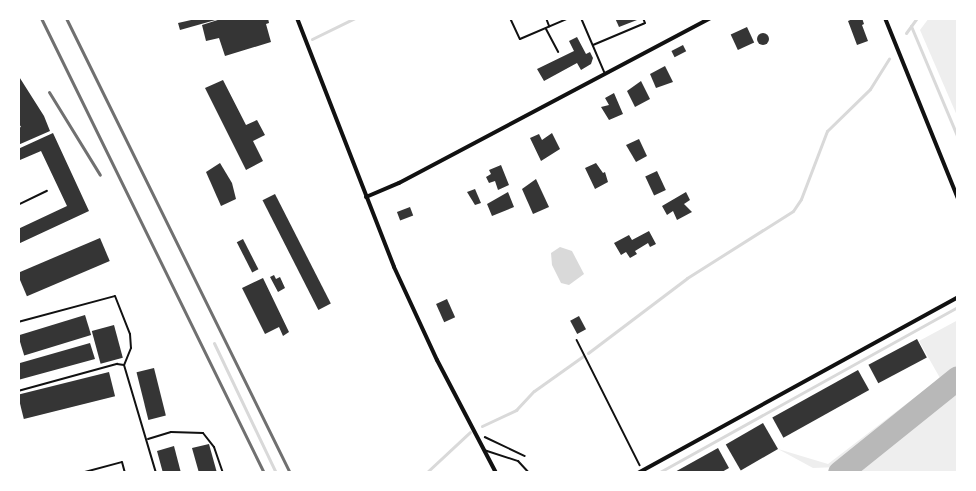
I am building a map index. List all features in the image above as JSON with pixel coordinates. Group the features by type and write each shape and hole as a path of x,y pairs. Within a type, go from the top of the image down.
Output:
{"street":[{"path":"297,18 366,197 418,320 496,473"},
{"path":"366,197 399,183 710,18"},
{"path":"885,18 958,199"},
{"path":"640,472 958,297"}],"lane":[{"path":"510,18 520,39 569,18"},
{"path":"546,18 558,52"},
{"path":"581,18 605,74"},
{"path":"593,45 645,23 643,18"},
{"path":"18,322 115,296 130,334 131,348 124,365 156,473"},
{"path":"18,391 117,364 124,365"},
{"path":"147,439 171,432 203,433 214,447 223,473"},
{"path":"484,450 518,461 529,473"},
{"path":"81,473 122,462 125,473"}],"path":[{"path":"18,205 47,191"},
{"path":"577,340 640,472"},
{"path":"484,436 525,456"}],"shaded area":[{"path":"929,18 958,18 958,118 920,30"},
{"path":"560,247 572,251 584,274 569,285 561,283 552,265 551,253"},
{"path":"958,320 958,367 838,467 813,468 778,449 828,464 940,378 919,341"},
{"path":"958,383 958,473 847,473"}],"building":[{"path":"200,18 219,19 180,30 178,23"},
{"path":"224,18 268,18 269,23 266,24 271,42 225,56 219,38 206,41 202,25"},
{"path":"615,18 636,18 637,20 619,27"},
{"path":"862,18 868,41 857,45 848,21"},
{"path":"747,27 754,42 738,50 731,35"},
{"path":"765,33 768,34 768,44 761,45 758,44 757,37 758,34"},
{"path":"577,37 586,54 590,52 593,58 591,64 581,70 577,63 544,81 537,69 574,51 569,41"},
{"path":"683,45 686,51 675,57 671,51"},
{"path":"665,66 673,82 656,88 650,74"},
{"path":"18,75 44,116 50,131 18,145 18,128 21,127 18,122"},
{"path":"223,80 246,125 257,120 265,135 253,141 263,161 246,170 205,88"},
{"path":"641,81 650,99 635,107 627,91"},
{"path":"614,93 623,114 609,120 601,107 609,105 605,98"},
{"path":"53,133 89,211 18,244 18,229 67,206 41,151 20,160 18,156 18,149"},
{"path":"552,133 560,149 541,161 530,138 539,134 542,140"},
{"path":"639,139 647,156 636,162 626,145"},
{"path":"220,163 232,183 236,199 221,206 206,172"},
{"path":"596,163 603,173 605,172 608,182 595,189 585,168"},
{"path":"501,165 509,185 498,190 495,181 489,183 486,177 491,174 489,170"},
{"path":"657,171 666,190 654,196 645,176"},
{"path":"536,179 549,207 533,214 522,189"},
{"path":"475,189 481,203 475,205 467,192"},
{"path":"508,192 514,207 492,216 487,204"},
{"path":"686,192 690,200 684,204 692,212 677,220 673,211 667,215 662,206"},
{"path":"275,194 331,304 318,310 263,200"},
{"path":"410,207 413,215 400,220 397,212"},
{"path":"649,231 656,244 650,247 648,243 635,251 637,254 630,258 626,252 621,255 614,243 629,235 632,240"},
{"path":"100,238 110,261 27,296 18,273"},
{"path":"243,239 258,269 252,272 237,242"},
{"path":"274,275 276,279 280,277 285,288 278,292 270,277"},
{"path":"263,278 289,332 283,336 279,327 265,334 242,288"},
{"path":"447,299 455,317 444,322 436,304"},
{"path":"85,315 91,335 24,356 18,335"},
{"path":"579,316 586,329 577,334 570,321"},
{"path":"114,325 123,358 101,364 92,331"},
{"path":"917,339 927,358 878,383 868,365"},
{"path":"90,343 95,359 18,380 18,359 20,363"},
{"path":"154,368 166,416 148,420 137,372"},
{"path":"858,370 869,390 783,438 772,418"},
{"path":"109,372 115,396 24,419 18,395"},
{"path":"763,423 778,449 741,470 726,444"},
{"path":"209,444 217,473 199,473 192,448"},
{"path":"174,446 181,473 163,473 157,451"},
{"path":"718,448 729,468 720,473 673,473"}],"waterway":[{"path":"312,39 355,18"},
{"path":"906,33 917,18"},
{"path":"911,26 958,138"},
{"path":"588,353 687,278 793,211 801,199 827,131 870,89 889,59"},
{"path":"658,473 958,307"},
{"path":"214,343 276,473"},
{"path":"482,426 516,410 534,391 583,356"},
{"path":"426,473 470,432"}],"taxiway":[{"path":"840,473 958,378"}],"railway":[{"path":"41,18 264,473"},
{"path":"66,18 290,473"},
{"path":"49,92 100,175"}]}
